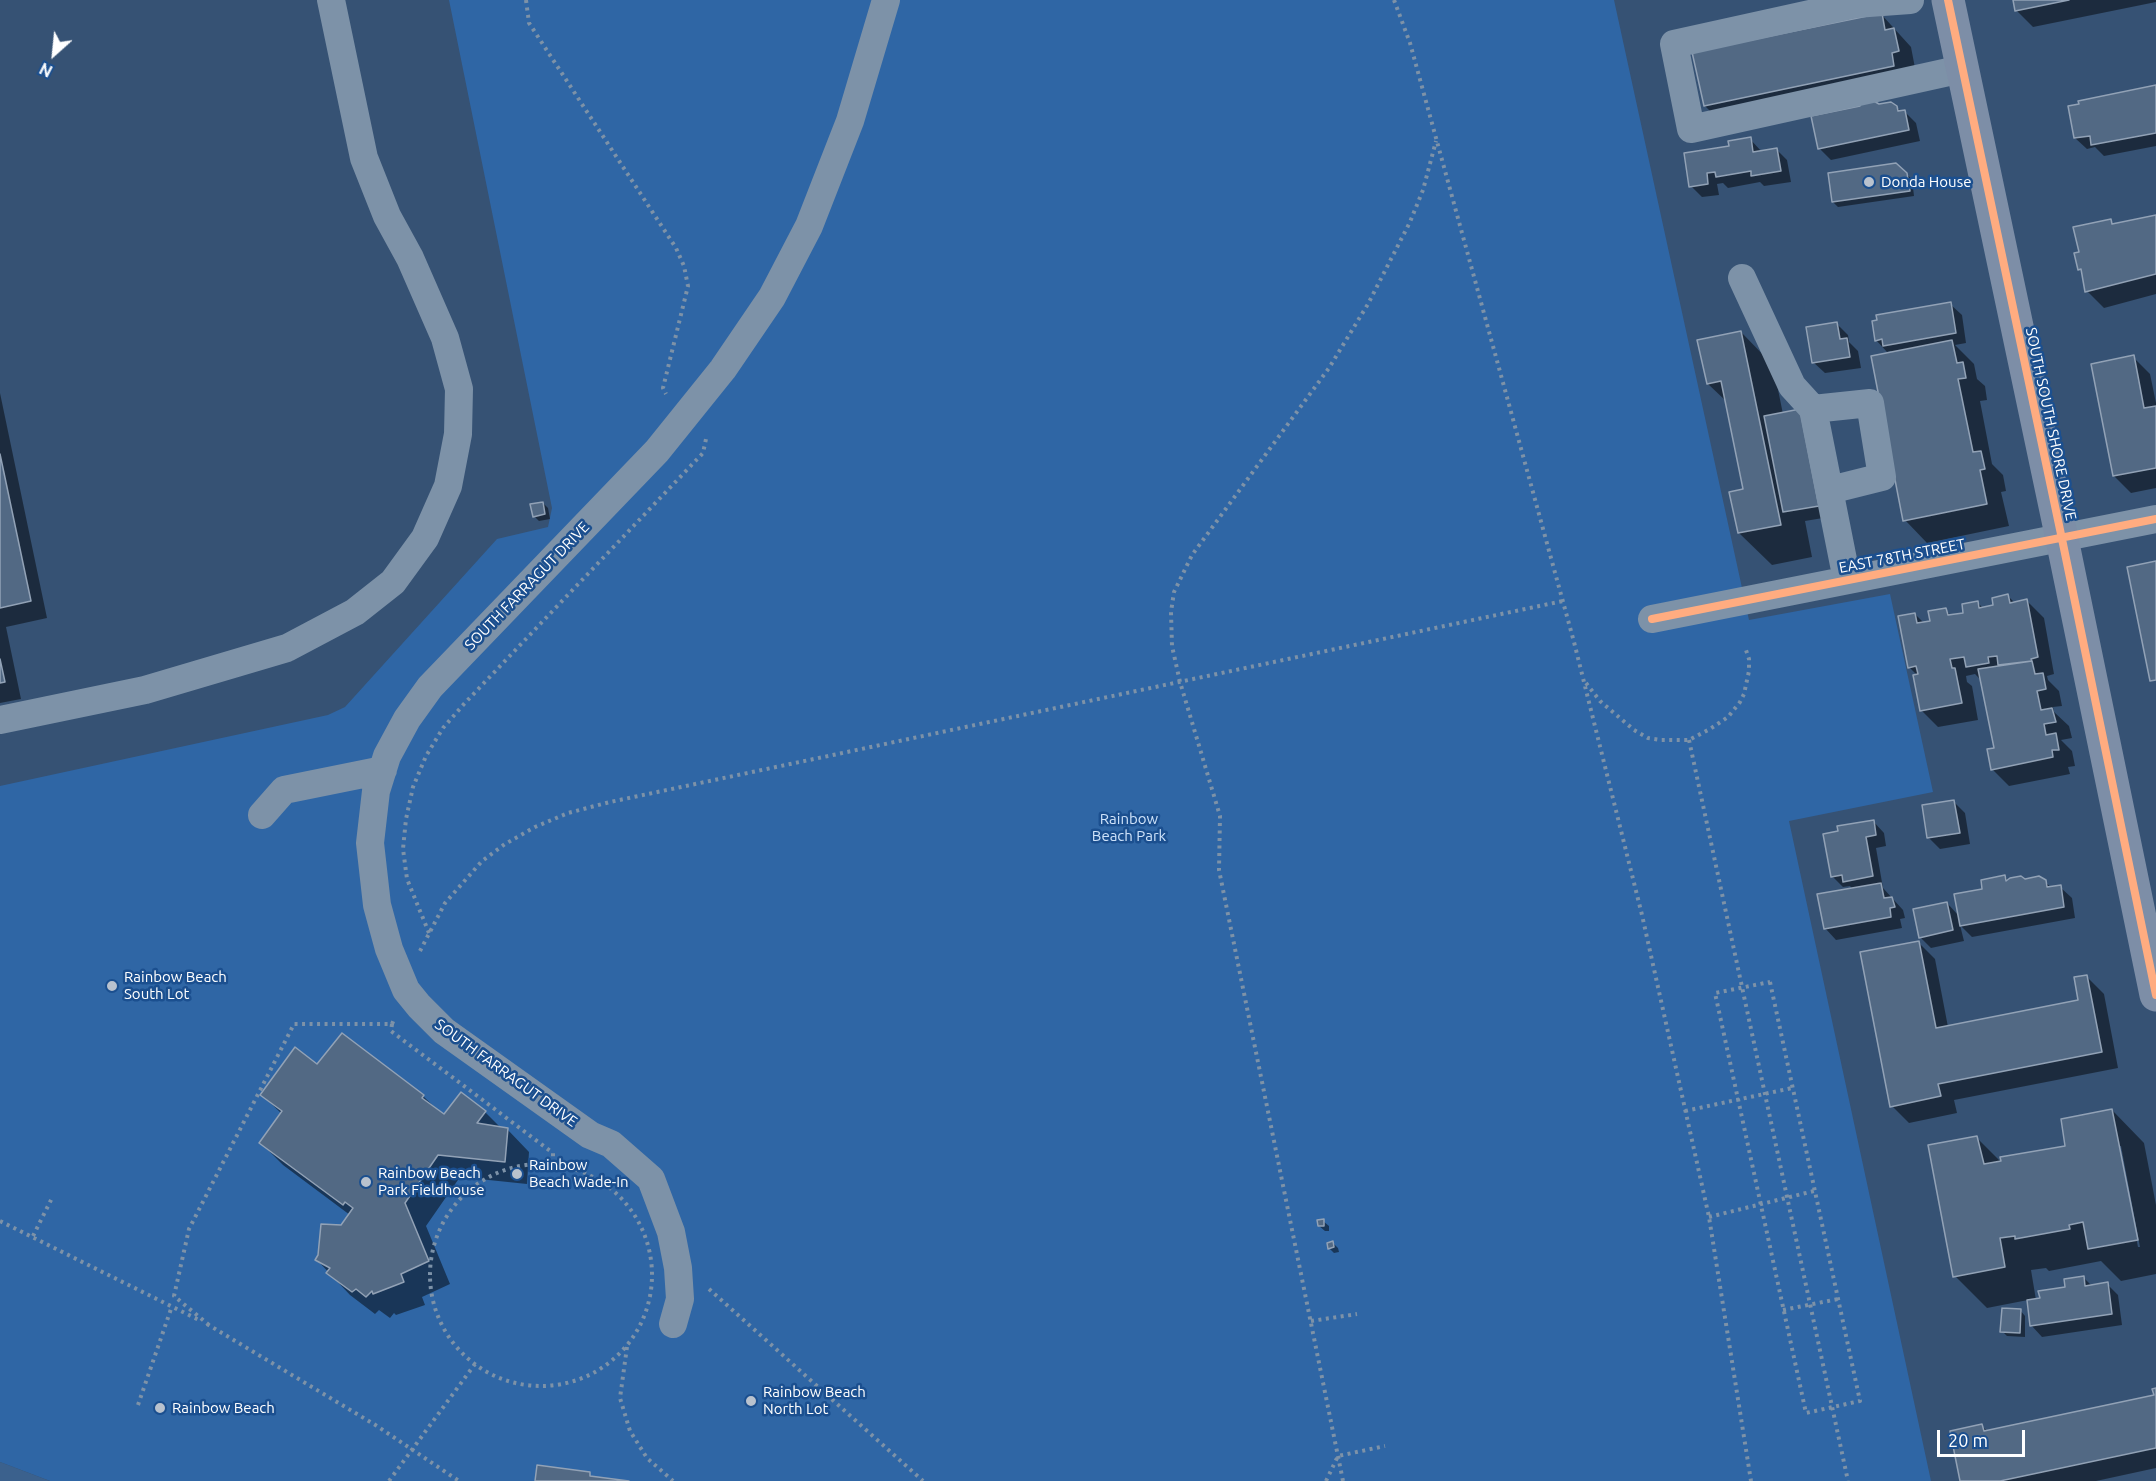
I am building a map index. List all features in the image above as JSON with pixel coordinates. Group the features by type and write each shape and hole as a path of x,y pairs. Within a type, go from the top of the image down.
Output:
{"main road":[{"name":"SOUTH SOUTH SHORE DRIVE","path":"1948,0 2152,952 2156,995"}],"street":[{"path":"0,720 145,690 287,648 355,612 393,582 425,537 448,486 458,434 459,389 445,338 410,258 387,216 364,158 331,0"},
{"name":"SOUTH FARRAGUT DRIVE","path":"673,1324 680,1299 678,1268 671,1232 658,1203 651,1179 611,1144 590,1135 444,1031 418,1006 406,990 389,949 377,905 370,843 379,781 387,756 407,718 430,687 657,451 723,369 772,297 809,226 850,121 886,0"},
{"path":"1910,0 1855,4 1674,44 1691,129 1962,69"},
{"path":"1742,278 1792,386 1813,409 1847,580"},
{"path":"1813,409 1870,403 1882,477 1830,490"},
{"name":"EAST 78TH STREET","path":"1652,619 2156,519"}],"path":[{"path":"526,0 529,23 676,248 684,266 688,285 663,388 671,402"},
{"path":"1394,0 1410,43 1437,139 1563,601 1642,915 1709,1217 1752,1481"},
{"path":"1343,1481 1219,870 1220,816 1180,681 1173,646 1171,612 1174,592 1192,555 1329,368 1368,304 1410,222 1423,190 1437,139"},
{"path":"707,438 703,453 464,704 443,728 426,756 413,787 406,819 403,849 407,879 429,934 445,903 482,861 505,844 535,827 568,813 610,802 1563,601"},
{"path":"1584,680 1600,701 1634,730 1648,738 1689,740 1728,717 1740,702 1749,671 1749,659 1745,647"},
{"path":"1689,740 1848,1481"},
{"path":"1770,982 1860,1401 1806,1413 1715,993 1743,987 1770,982"},
{"path":"406,990 391,1031 553,1153 553,1165"},
{"path":"209,1325 174,1296 189,1229 294,1024 392,1024"},
{"path":"1685,1111 1792,1088"},
{"path":"553,1165 588,1175 614,1191 633,1214 648,1246 652,1269 650,1299 640,1326 627,1346 600,1369 573,1382 559,1385 515,1383 487,1372 475,1364 453,1342 433,1301 430,1270 436,1240 442,1225 460,1200 484,1181 512,1168 553,1165"},
{"path":"1709,1217 1814,1191"},
{"path":"33,1236 52,1198"},
{"path":"0,1221 209,1325 377,1426 459,1481"},
{"path":"648,1246 717,1295 923,1481"},
{"path":"1783,1310 1838,1299"},
{"path":"138,1405 172,1306"},
{"path":"1311,1321 1357,1314"},
{"path":"627,1346 620,1398 630,1431 647,1458 673,1481"},
{"path":"389,1481 475,1364"},
{"path":"1338,1456 1385,1446"},
{"path":"1326,1481 1338,1456"}],"green space":[{"name":"Rainbow Beach Park","path":"449,0 1614,0 1749,620 1890,594 1933,792 1789,821 1931,1481 50,1481 0,1462 0,786 328,715 345,707 497,539 548,527 552,508"}],"shaded area":[{"path":"0,1462 50,1481 0,1481"}],"building":[{"path":"2013,0 2069,0 2015,11"},
{"path":"1882,13 1885,30 1894,28 1899,51 1892,53 1894,66 1704,106 1692,52"},
{"path":"2156,85 2156,133 2091,145 2090,136 2074,138 2068,106 2079,104 2078,101"},
{"path":"1872,100 1879,104 1891,102 1897,106 1898,111 1905,110 1909,130 1818,149 1811,116 1860,106 1862,102"},
{"path":"1751,137 1753,152 1777,148 1781,171 1751,176 1751,171 1716,177 1715,172 1707,173 1708,184 1689,187 1684,153 1729,146 1728,141"},
{"name":"Donda House","path":"1896,163 1907,173 1910,191 1832,202 1828,173"},
{"path":"2156,215 2156,274 2085,292 2081,269 2078,270 2074,253 2079,252 2073,227 2111,219 2112,224"},
{"path":"1951,302 1956,333 1883,346 1882,339 1875,341 1872,321 1877,320 1876,315"},
{"path":"1837,322 1840,339 1847,338 1850,357 1812,363 1806,327"},
{"path":"1741,331 1781,525 1738,533 1729,492 1743,489 1721,381 1707,384 1697,340"},
{"path":"1952,340 1957,363 1963,362 1966,378 1958,379 1973,452 1981,451 1985,469 1980,470 1987,504 1903,521 1871,356"},
{"path":"2134,355 2144,408 2156,406 2156,468 2113,476 2091,364"},
{"path":"1800,409 1819,506 1783,512 1764,416"},
{"path":"0,454 31,601 0,608"},
{"path":"543,502 545,514 533,517 530,504"},
{"path":"2156,561 2156,680 2150,681 2127,567"},
{"path":"2008,594 2010,603 2027,599 2038,657 2031,659 2032,661 1998,665 1997,656 1988,657 1989,663 1966,667 1964,657 1950,659 1952,668 1955,668 1962,703 1920,711 1913,675 1918,674 1916,666 1908,668 1898,616 1915,613 1917,623 1930,621 1928,611 1946,608 1948,615 1963,613 1962,604 1978,601 1979,608 1993,605 1992,598"},
{"path":"0,659 5,682 0,683"},
{"path":"2032,661 2035,674 2043,673 2046,689 2037,691 2041,710 2052,708 2056,722 2044,724 2046,735 2056,733 2059,750 2052,750 2053,757 1991,770 1987,749 1994,748 1978,669"},
{"path":"1954,800 1960,833 1927,838 1922,805"},
{"path":"1874,820 1876,835 1866,837 1873,876 1843,882 1842,875 1831,877 1823,834 1838,831 1837,826"},
{"path":"2005,875 2006,881 2021,876 2025,879 2039,876 2046,880 2047,887 2061,885 2064,907 1960,926 1954,894 1982,889 1981,880"},
{"path":"1881,883 1884,898 1892,897 1895,907 1890,908 1891,917 1824,929 1817,894"},
{"path":"1947,902 1953,930 1919,938 1913,909"},
{"path":"1919,941 1936,1028 2078,1000 2074,977 2087,975 2102,1052 1938,1084 1941,1096 1890,1107 1860,952"},
{"name":"Rainbow Beach Park Fieldhouse","path":"342,1033 424,1095 422,1098 444,1114 461,1092 486,1111 477,1123 508,1128 505,1162 438,1155 405,1203 429,1261 401,1274 404,1282 373,1294 372,1291 366,1297 356,1289 352,1292 326,1273 330,1268 315,1260 318,1255 321,1224 341,1225 353,1208 345,1202 343,1205 259,1143 282,1111 260,1095 295,1047 317,1064"},
{"path":"2112,1109 2138,1240 2088,1249 2083,1222 2069,1225 2070,1229 2015,1239 2015,1236 2000,1238 2005,1267 1953,1277 1928,1145 1977,1136 1984,1164 2001,1161 2000,1157 2065,1146 2061,1119"},
{"path":"1324,1219 1324,1226 1318,1226 1317,1220"},
{"path":"1333,1241 1334,1247 1328,1249 1327,1243"},
{"path":"2084,1276 2085,1286 2108,1282 2112,1314 2030,1326 2027,1300 2040,1298 2038,1291 2065,1287 2064,1279"},
{"path":"2002,1308 2021,1309 2020,1333 2000,1332"},
{"path":"2156,1388 2156,1448 2000,1481 1960,1481 1950,1431 1982,1424 1984,1431 2154,1395 2152,1389"},
{"path":"537,1465 590,1472 590,1476 629,1481 535,1481"}],"cycle path":[{"path":"1948,0 2156,995"},
{"path":"1652,619 2156,519"}],"place":[{"name":"Donda House","path":"1869,182"},
{"name":"Rainbow Beach South Lot","path":"112,986"},
{"name":"Rainbow Beach Wade-In","path":"517,1174"},
{"name":"Rainbow Beach Park Fieldhouse","path":"366,1182"},
{"name":"Rainbow Beach North Lot","path":"751,1401"},
{"name":"Rainbow Beach","path":"160,1408"}]}
